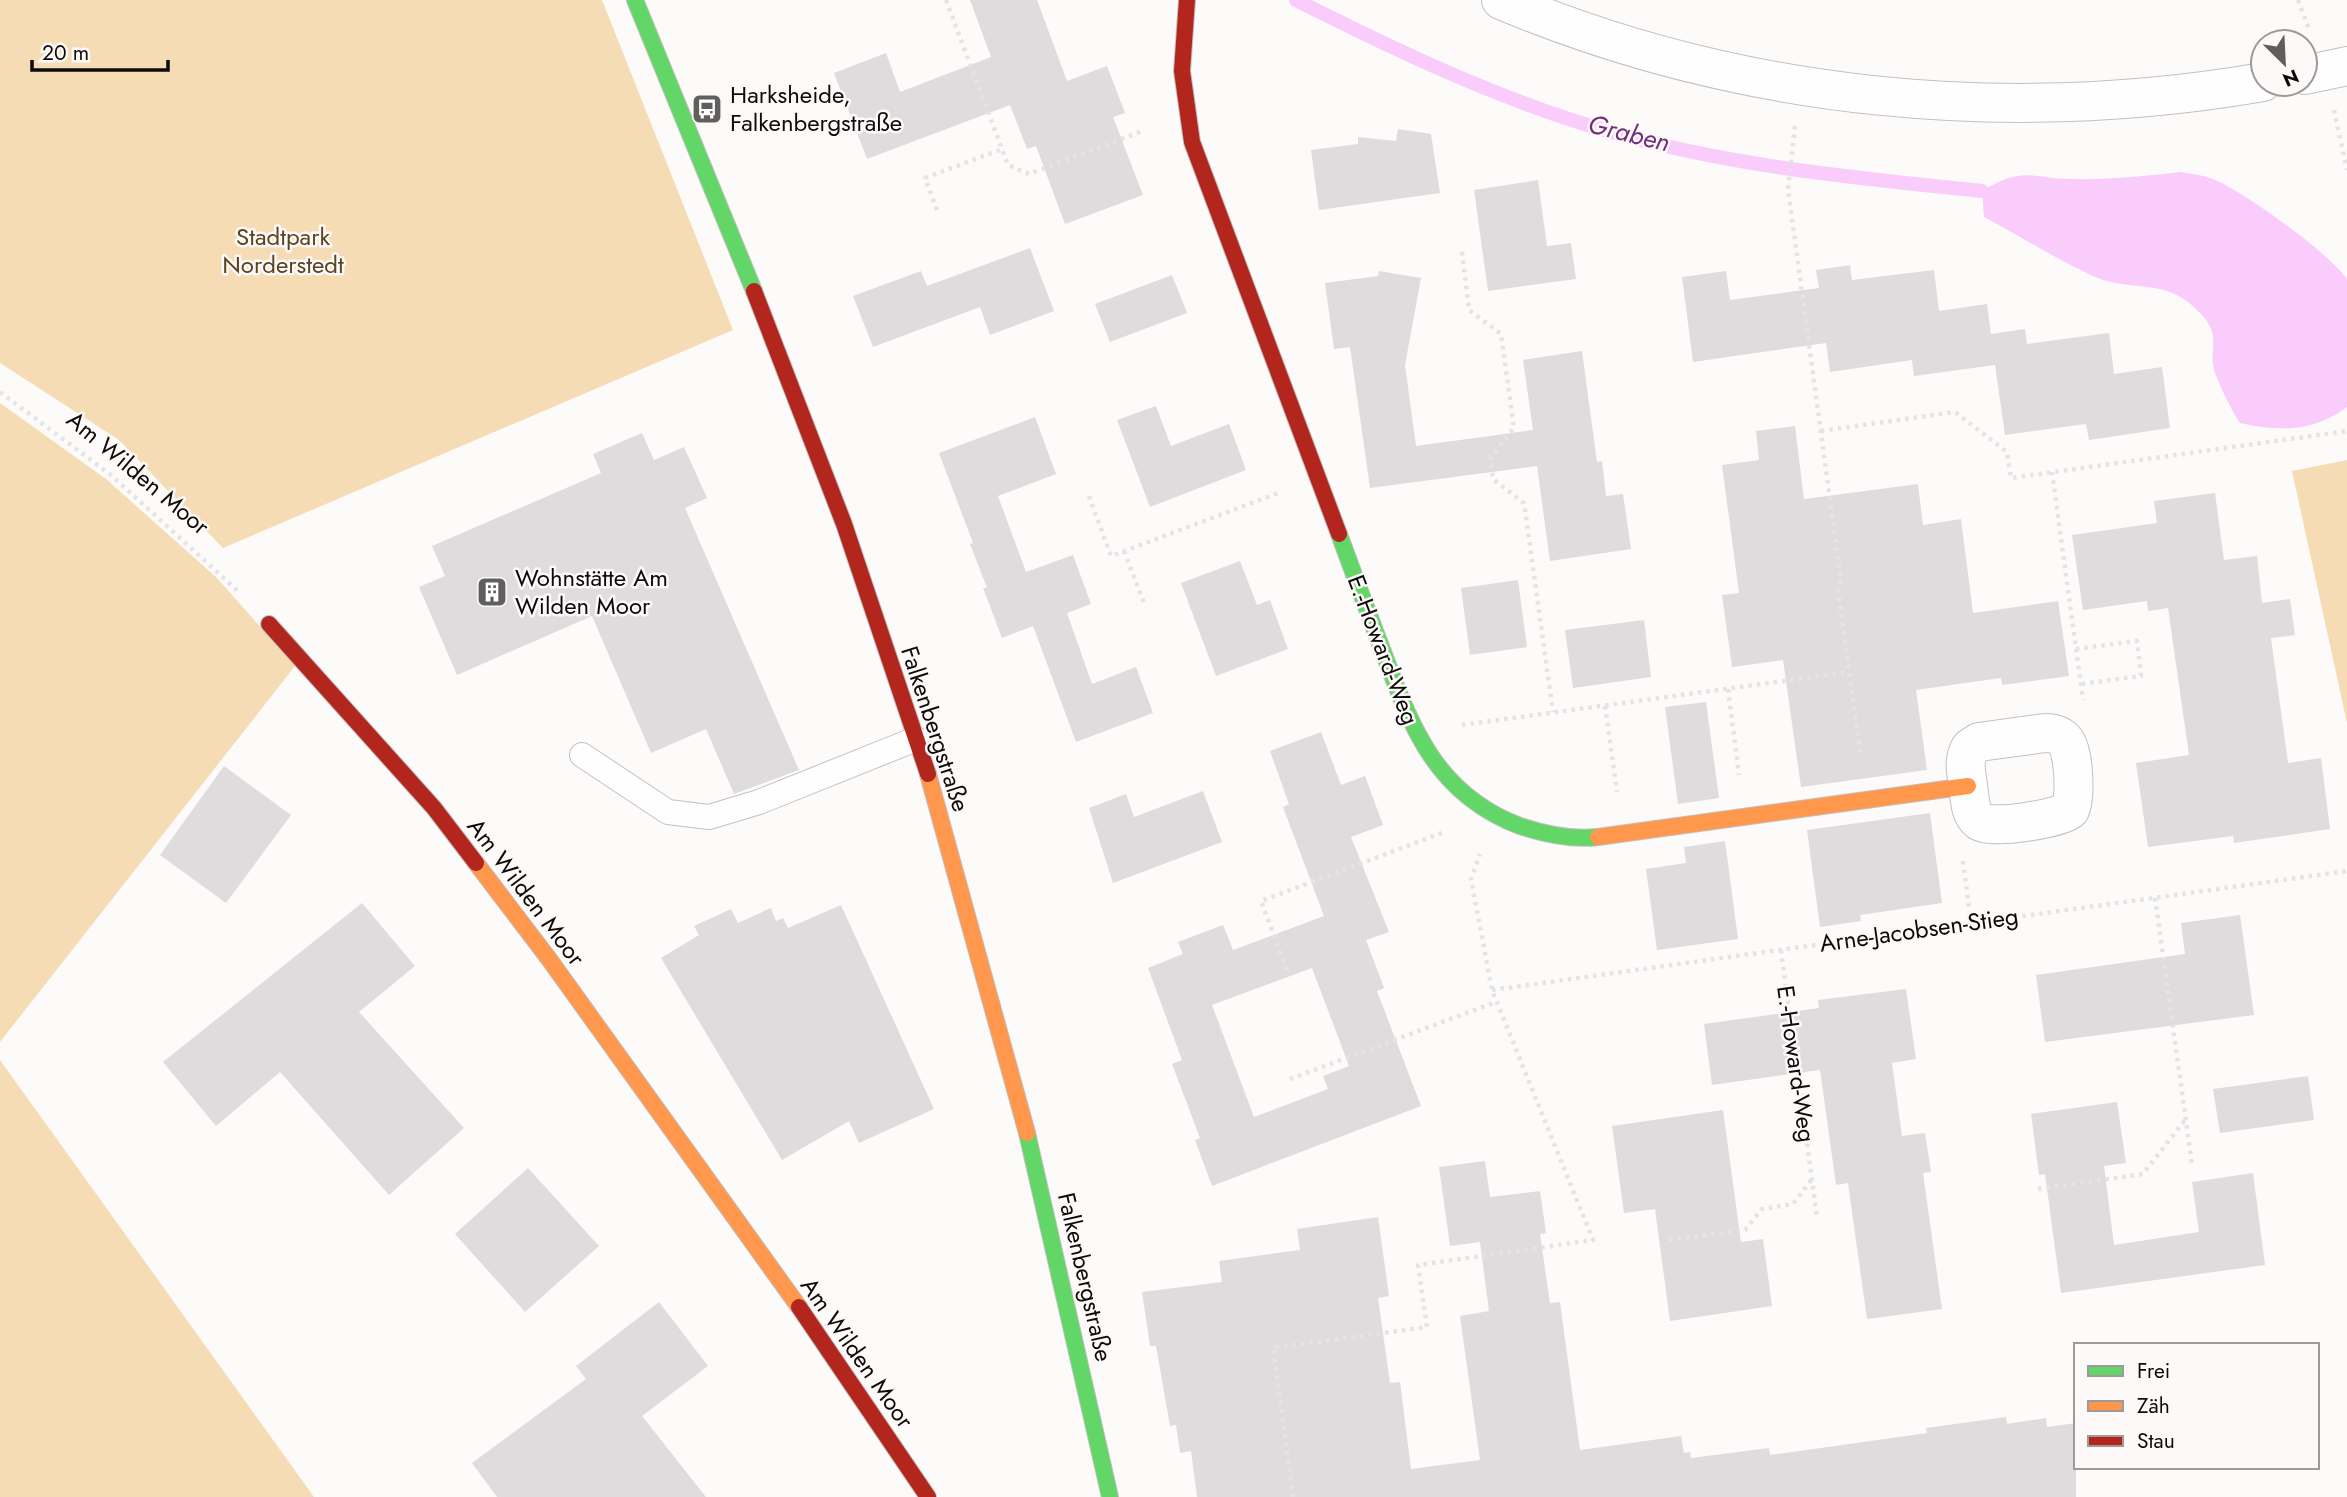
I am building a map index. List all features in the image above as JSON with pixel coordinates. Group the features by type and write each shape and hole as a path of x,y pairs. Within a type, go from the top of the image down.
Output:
{"street":[{"name":"Falkenbergstraße","path":"635,0 794,391 916,739 987,976 1059,1257 1110,1497"},
{"name":"E.-Howard-Weg","path":"1187,0 1180,61 1185,115 1197,158 1414,732 1432,762 1454,787 1492,815 1524,829 1557,836 1590,838 1867,801 1974,804 1994,825 2057,817 2070,810 2074,793 2068,747 2060,737"},
{"path":"1502,0 1618,43 1701,66 1785,83 1870,95 1956,102 2042,104 2128,100 2249,84"},
{"name":"Am Wilden Moor","path":"269,624 434,808 549,959 807,1318 928,1497"},
{"path":"1974,804 1966,757 1976,744 2045,733 2060,737"}],"lane":[{"path":"582,755 668,812 709,817 759,802 916,739"}],"path":[{"path":"946,0 1007,165 1030,174 1185,115"},
{"path":"2326,71 2347,170"},
{"path":"1793,146 1788,189 1841,581 1838,590 1867,801"},
{"path":"937,210 925,178 1002,149"},
{"path":"1462,252 1469,310 1501,334 1514,428 1490,459 1493,480 1524,503 1553,712"},
{"name":"Am Wilden Moor","path":"0,392 111,475 221,573 269,624"},
{"path":"1821,431 1955,412 2007,452 2011,478 2347,431"},
{"path":"2052,472 2084,705 2060,737"},
{"path":"1089,496 1111,556 1318,478"},
{"path":"1124,551 1144,603"},
{"path":"2076,649 2137,640 2141,676 2081,684"},
{"path":"1414,732 1849,672"},
{"path":"1728,689 1745,817"},
{"path":"1605,706 1623,834"},
{"path":"1971,923 1960,845 1974,804"},
{"path":"1287,970 1261,901 1492,815"},
{"path":"1293,1497 1273,1348 1427,1327 1418,1265 1593,1240 1492,990 1471,879 1492,815"},
{"name":"Arne-Jacobsen-Stieg","path":"1492,990 2347,871"},
{"path":"2155,898 2192,1164"},
{"name":"E.-Howard-Weg","path":"1781,950 1817,1217"},
{"path":"1290,1079 1496,1002"},
{"path":"2038,1189 2143,1174 2186,1119"},
{"name":"E.-Howard-Weg","path":"1669,1240 1745,1230 1762,1209 1793,1204 1812,1179"}],"green space":[{"name":"Stadtpark Norderstedt","path":"0,0 602,0 733,330 223,548 119,440 0,363"},
{"path":"0,403 106,479 217,578 295,666 0,1042"},
{"path":"2347,460 2347,723 2292,471"},
{"path":"0,1060 314,1497 0,1497"}],"shaded area":[{"path":"2181,172 2213,179 2244,196 2305,239 2347,279 2347,407 2322,421 2296,428 2269,428 2240,423 2214,370 2211,329 2208,322 2189,303 2163,290 2122,284 2093,276 1984,217 1982,191 2007,178 2026,175 2099,179"}],"building":[{"path":"970,0 1037,0 1067,81 1107,66 1125,113 1113,117 1143,195 1065,224 1036,146 1027,149 1010,105 867,159 834,73 886,53 900,92 991,57"},
{"path":"1398,129 1431,134 1440,193 1319,210 1311,150 1358,144 1358,137 1396,141"},
{"path":"1538,180 1547,246 1571,243 1576,279 1488,291 1474,190"},
{"path":"1030,248 1054,311 990,335 980,307 873,347 853,296 921,271 927,286"},
{"path":"1850,265 1852,280 1934,270 1939,311 1987,304 1991,334 2025,329 2027,344 2109,333 2114,374 2162,367 2170,428 2089,440 2086,424 2005,435 1995,365 1914,376 1912,360 1830,372 1826,343 1693,362 1682,277 1726,271 1730,300 1819,288 1816,270"},
{"path":"1379,271 1421,278 1405,365 1416,446 1533,430 1523,360 1582,351 1597,462 1602,461 1606,496 1623,494 1631,549 1550,561 1537,466 1370,488 1350,347 1334,349 1325,283 1378,276"},
{"path":"1172,275 1187,313 1110,342 1095,304"},
{"path":"1156,406 1171,446 1229,424 1246,470 1150,507 1117,420"},
{"path":"1035,417 1056,474 998,496 1026,572 1073,555 1091,604 1067,613 1092,684 1136,667 1153,713 1076,742 1033,626 1002,638 983,588 987,588 970,544 973,543 939,453"},
{"path":"1795,426 1804,499 1918,484 1923,525 1961,519 1973,613 2058,601 2069,676 2002,685 2001,678 1916,690 1927,770 1801,787 1783,660 1732,667 1722,595 1739,593 1722,465 1759,460 1756,431"},
{"name":"Wohnstätte Am Wilden Moor","path":"642,433 654,460 684,447 707,498 685,508 799,770 734,794 706,729 651,753 592,616 457,675 419,587 445,576 432,546 601,473 593,454"},
{"path":"2215,493 2224,560 2257,556 2262,603 2290,599 2295,635 2271,638 2288,763 2321,758 2330,829 2234,843 2233,836 2148,847 2136,763 2189,755 2168,608 2148,611 2147,601 2083,610 2072,535 2157,523 2154,501"},
{"path":"1240,561 1257,605 1270,600 1288,649 1216,676 1181,583"},
{"path":"1518,580 1527,647 1470,655 1461,588"},
{"path":"1644,620 1651,677 1573,688 1565,630"},
{"path":"1706,702 1719,798 1678,804 1665,707"},
{"path":"1321,732 1341,785 1365,776 1383,825 1351,837 1389,932 1366,940 1384,988 1377,991 1421,1106 1212,1186 1195,1140 1200,1138 1172,1064 1182,1060 1148,968 1183,954 1178,942 1223,925 1233,950 1324,916 1283,807 1289,804 1270,751","holes":["1312,968 1349,1066 1323,1076 1328,1089 1254,1117 1212,1005"]},
{"path":"224,766 291,815 226,903 160,855"},
{"path":"1203,791 1222,842 1113,883 1089,808 1126,794 1134,817"},
{"path":"1930,813 1942,903 1860,915 1861,921 1820,927 1807,830"},
{"path":"1725,841 1738,939 1657,950 1646,869 1686,863 1684,847"},
{"path":"362,903 415,966 359,1012 464,1128 389,1195 280,1072 216,1126 163,1062"},
{"path":"841,905 934,1109 859,1143 849,1121 782,1160 661,958 699,935 694,926 731,909 738,923 771,908 776,921 783,918 788,928"},
{"path":"2240,915 2254,1015 2045,1042 2036,975 2185,954 2181,923"},
{"path":"1906,989 1916,1059 1892,1063 1902,1136 1925,1133 1931,1172 1923,1173 1942,1309 1867,1319 1848,1183 1836,1185 1820,1070 1712,1085 1704,1024 1819,1008 1818,1000"},
{"path":"2308,1076 2314,1120 2220,1133 2213,1089"},
{"path":"2117,1102 2126,1163 2104,1166 2114,1245 2199,1232 2192,1182 2253,1173 2265,1265 2061,1293 2045,1174 2039,1175 2031,1114"},
{"path":"1723,1110 1741,1242 1763,1239 1772,1306 1670,1321 1655,1209 1624,1213 1612,1126"},
{"path":"1485,1161 1490,1197 1540,1191 1546,1233 1540,1234 1550,1303 1560,1302 1580,1450 1681,1436 1684,1453 1690,1452 1691,1458 1769,1448 1770,1455 1927,1433 1926,1428 2006,1417 2007,1424 2046,1418 2047,1427 2074,1423 2076,1497 1197,1497 1191,1451 1180,1453 1176,1425 1170,1426 1156,1346 1150,1346 1142,1292 1222,1282 1219,1261 1300,1250 1297,1229 1378,1217 1389,1296 1378,1298 1390,1383 1400,1382 1411,1469 1480,1460 1460,1316 1489,1311 1480,1242 1450,1246 1439,1167"},
{"path":"528,1168 599,1246 525,1312 455,1234"},
{"path":"659,1302 708,1366 642,1416 706,1497 497,1497 472,1463 586,1379 576,1366"}],"waterway":[{"name":"Graben","path":"1296,0 1447,72 1525,104 1604,130 1744,162 1982,191"}],"traffic: fast":[{"path":"635,0 754,291"},
{"path":"1339,534 1404,705 1430,754 1447,776 1467,796 1491,812 1520,826 1558,836 1598,837"},
{"path":"1027,1133 1110,1497"}],"traffic: slow":[{"path":"928,774 1027,1133"},
{"path":"1598,837 1968,786"},
{"path":"476,863 549,959 799,1307"}],"traffic: jam":[{"path":"1187,0 1182,71 1192,142 1339,534"},
{"path":"754,291 844,524 928,774"},
{"path":"269,624 434,808 476,863"},
{"path":"799,1307 928,1497"}],"place":[{"name":"Harksheide, Falkenbergstraße","path":"707,109"},
{"name":"Wohnstätte Am Wilden Moor","path":"492,592"}]}
